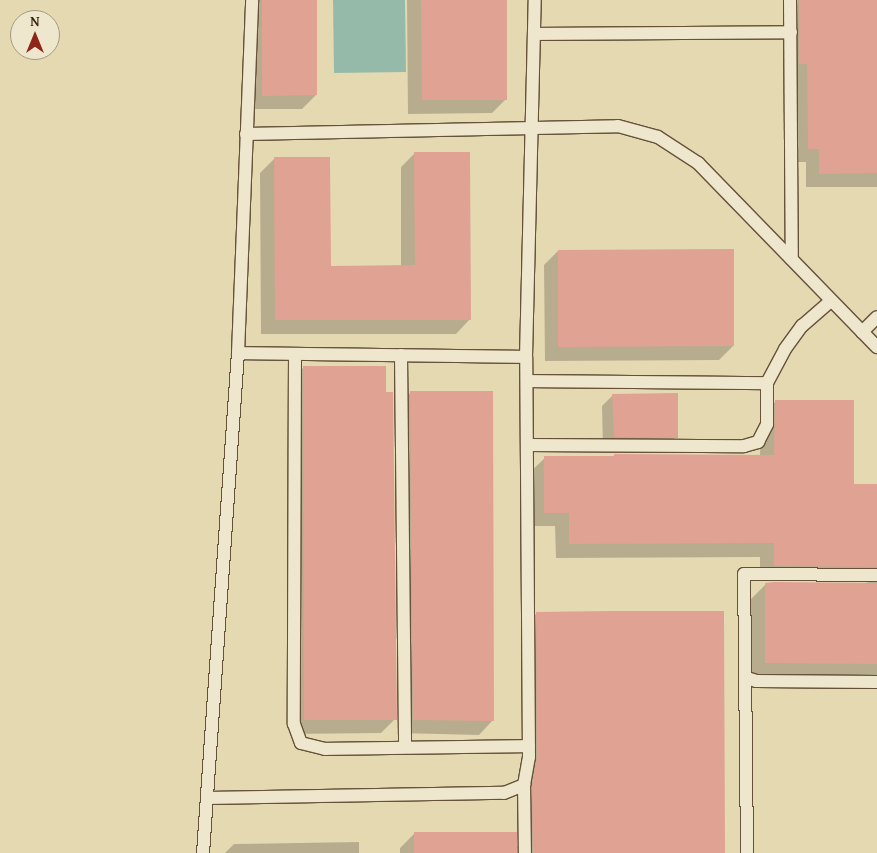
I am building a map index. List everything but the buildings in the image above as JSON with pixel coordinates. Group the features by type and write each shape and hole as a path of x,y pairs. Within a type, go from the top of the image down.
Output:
{"lane":[{"path":"203,853 238,353 252,0"},
{"path":"525,853 524,785 529,746 526,357 535,0"},
{"path":"790,0 792,259"},
{"path":"534,34 791,32"},
{"path":"246,134 618,126 658,137 698,163 877,347"},
{"path":"528,446 744,446 758,442 767,424 767,383 785,349 802,326 831,301"},
{"path":"862,332 877,317"},
{"path":"238,353 526,357"},
{"path":"295,354 294,724 301,743 325,749 405,746 529,746"},
{"path":"401,355 405,746"},
{"path":"527,381 767,383"},
{"path":"747,853 744,574 877,575"},
{"path":"746,678 756,682 877,682"},
{"path":"207,798 504,793 524,785"}],"shaded area":[{"path":"333,0 405,0 406,72 334,73"}]}
